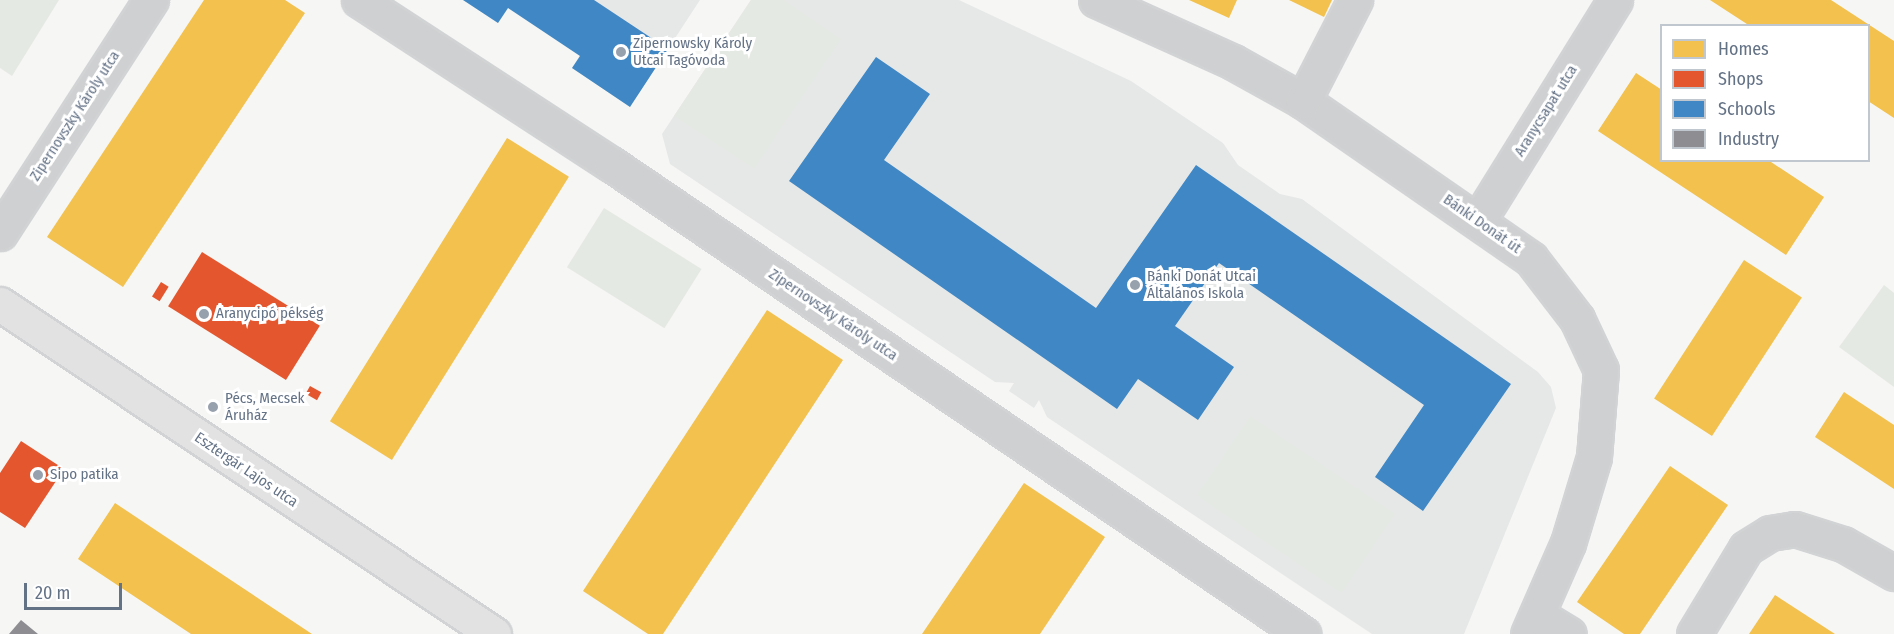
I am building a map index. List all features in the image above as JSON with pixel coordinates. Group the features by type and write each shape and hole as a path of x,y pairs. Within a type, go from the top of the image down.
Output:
{"street":[{"name":"Zipernovszky Károly utca","path":"0,233 151,0"},
{"name":"Zipernovszky Károly utca","path":"360,0 602,158 1303,634"},
{"name":"Bánki Donát út","path":"1096,0 1233,62 1303,101 1531,259 1577,319 1601,370 1594,457 1568,543 1533,624 1569,634"},
{"path":"1303,101 1355,0"},
{"name":"Aranycsapat utca","path":"1478,221 1614,0"},
{"name":"Esztergár Lajos utca","path":"0,304 494,634"},
{"path":"1694,634 1746,548 1770,533 1795,529 1843,544 1894,573"}],"shaded area":[{"path":"0,0 59,0 12,76 0,68"},
{"name":"Zipernowsky Károly Utcai Tagóvoda","path":"463,0 700,0 630,107 572,68 580,55 508,8 498,23"},
{"name":"Bánki Donát Utcai Általános Iskola","path":"751,0 959,0 1131,81 1223,143 1238,165 1280,194 1302,199 1538,372 1551,387 1556,408 1464,634 1372,634 1047,417 1039,400 1034,408 1009,391 1014,383 995,382 670,164 662,134"},
{"path":"751,0 784,0 841,39 754,169 674,116"},
{"path":"604,208 702,269 664,328 567,267"},
{"path":"1884,285 1894,293 1894,387 1839,347"},
{"path":"1250,416 1395,514 1341,593 1196,496"}],"building: Homes":[{"path":"204,0 285,0 305,13 123,287 47,237"},
{"path":"1189,0 1237,0 1229,18"},
{"path":"1289,0 1332,0 1324,17"},
{"path":"1710,0 1831,0 1868,24 1747,24"},
{"path":"1870,25 1894,41 1894,118 1870,102"},
{"path":"1636,73 1660,89 1660,162 1771,162 1824,197 1786,255 1598,131"},
{"path":"507,138 569,177 392,460 330,421"},
{"path":"1744,260 1802,298 1712,436 1654,398"},
{"path":"767,310 843,360 663,634 648,634 583,591"},
{"path":"1844,392 1894,425 1894,489 1815,437"},
{"path":"1670,466 1728,505 1640,634 1624,634 1577,602"},
{"path":"1024,483 1105,537 1040,634 922,634"},
{"path":"115,503 312,634 191,634 78,559"},
{"path":"1775,595 1835,634 1749,634"}],"building: Shops":[{"path":"202,252 320,326 286,380 168,306"},
{"path":"161,282 169,287 160,301 152,296"},
{"path":"310,386 321,392 317,400 306,394"},
{"path":"21,441 64,469 25,528 0,512 0,473"}],"building: Schools":[{"name":"Zipernowsky Károly Utcai Tagóvoda","path":"463,0 594,0 668,49 630,107 572,68 580,56 508,8 498,23"},
{"name":"Bánki Donát Utcai Általános Iskola","path":"876,57 930,94 884,160 1096,308 1196,165 1511,384 1423,511 1375,477 1424,405 1219,263 1175,326 1234,367 1198,420 1138,379 1117,409 789,181"}],"building: Industry":[{"path":"21,620 38,634 9,634"}],"place":[{"name":"Zipernowsky Károly Utcai Tagóvoda","path":"621,52"},
{"name":"Bánki Donát Utcai Általános Iskola","path":"1135,285"},
{"name":"Aranycipó pékség","path":"204,314"},
{"name":"Pécs, Mecsek Áruház","path":"213,407"},
{"name":"Sipo patika","path":"38,475"}]}
